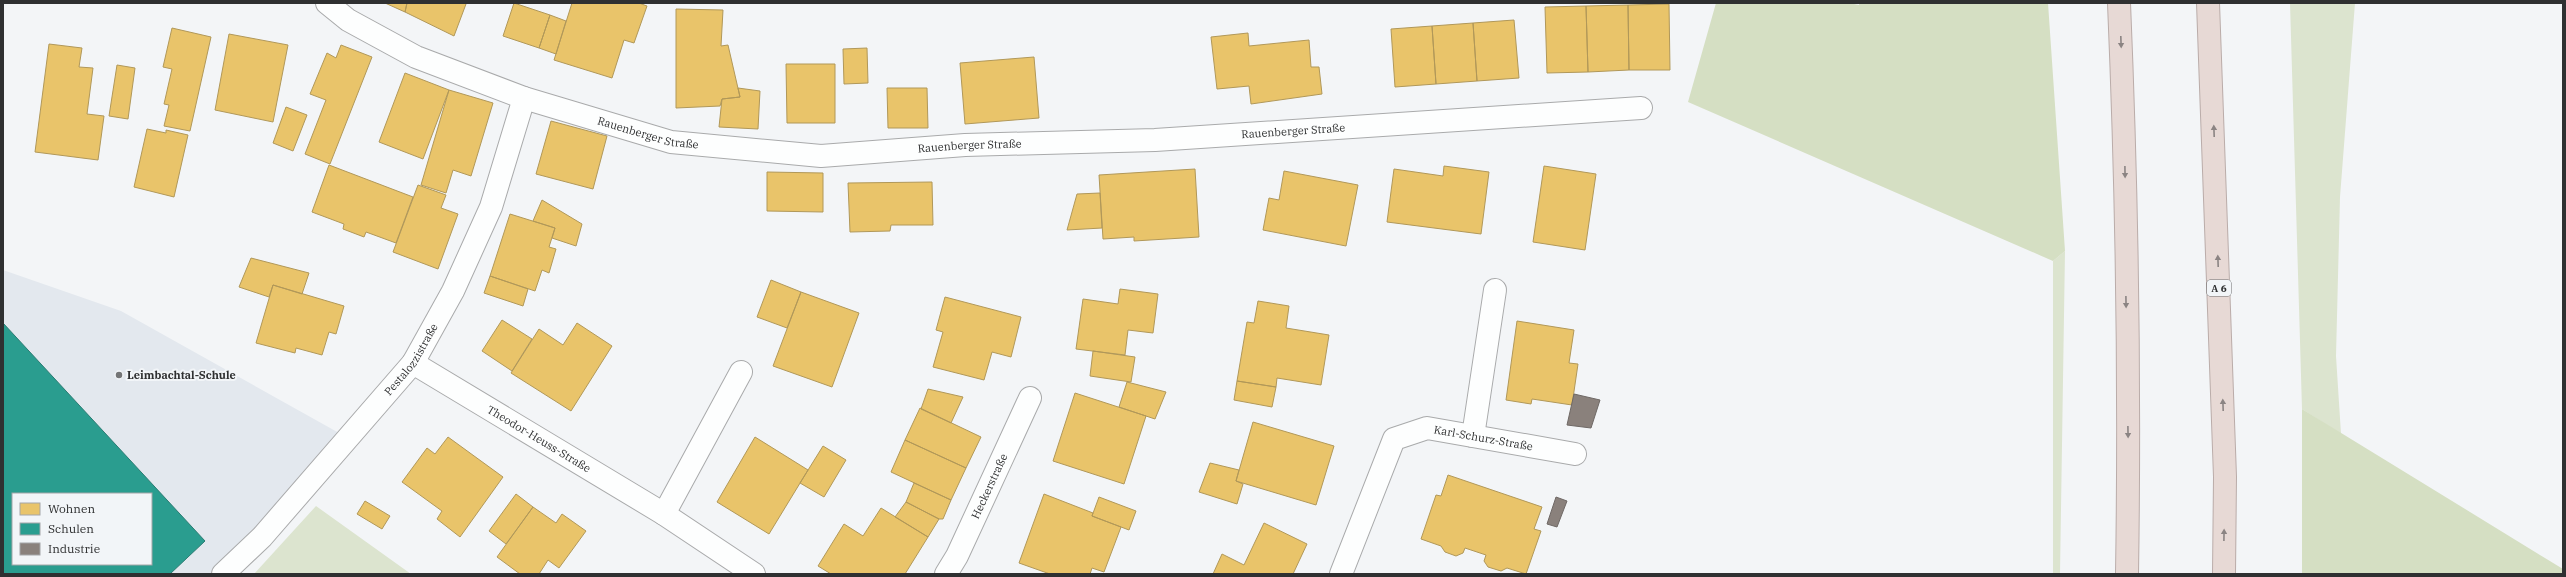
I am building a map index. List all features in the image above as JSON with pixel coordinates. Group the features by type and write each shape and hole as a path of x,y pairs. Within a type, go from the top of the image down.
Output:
{"highway":[{"path":"2119,3 2124,123 2128,472 2127,574"},
{"name":"A 6","path":"2208,3 2225,478 2224,574"}],"street":[{"name":"Rauenberger Straße","path":"327,3 348,20 416,57 524,98 672,142 821,156 965,145 1155,140 1641,108"},
{"name":"Pestalozzistraße","path":"223,574 262,536 413,363 453,291 491,207 524,98"},
{"path":"1473,436 1495,290"},
{"name":"Theodor-Heuss-Straße","path":"413,363 664,514 754,574"},
{"path":"664,514 741,372"},
{"name":"Heckerstraße","path":"946,574 957,556 1030,398"},
{"name":"Karl-Schurz-Straße","path":"1341,574 1394,438 1427,428 1575,454"}],"shaded area":[{"name":"Leimbachtal-Schule","path":"3,270 121,311 348,438 223,574 3,574"}],"green space":[{"path":"1716,3 1849,3 1859,5 1859,3 2048,3 2065,251 2053,261 1688,102"},
{"path":"2290,3 2355,3 2340,197 2336,356 2341,434 2302,409"},
{"path":"2065,251 2060,574 2053,574 2053,261"},
{"path":"2302,409 2563,569 2563,574 2302,574"},
{"path":"316,506 411,574 254,574"}],"building: Wohnen":[{"path":"385,3 407,3 405,12"},
{"path":"407,3 466,4 454,36 405,12"},
{"path":"514,3 550,15 539,48 503,36"},
{"path":"572,3 639,3 647,6 634,43 624,40 612,78 554,60"},
{"path":"1669,4 1670,70 1629,70 1628,5"},
{"path":"1628,5 1629,70 1588,72 1586,6"},
{"path":"1586,6 1588,72 1547,73 1545,7"},
{"path":"676,9 723,10 721,46 728,45 740,97 722,99 720,106 676,108"},
{"path":"550,15 566,21 556,54 539,48"},
{"path":"1514,20 1519,78 1477,81 1473,23"},
{"path":"1473,23 1477,81 1436,84 1432,26"},
{"path":"1432,26 1436,84 1395,87 1391,29"},
{"path":"172,28 211,37 190,131 164,126 169,105 164,104 172,69 163,67"},
{"path":"1248,33 1249,46 1309,40 1311,67 1319,67 1322,94 1251,104 1249,86 1217,89 1211,37"},
{"path":"229,34 288,45 273,122 215,110"},
{"path":"49,44 82,48 79,67 93,68 87,114 104,116 98,160 35,152"},
{"path":"341,45 372,57 330,164 305,154 326,100 310,94 327,53 336,58"},
{"path":"867,48 868,83 844,84 843,49"},
{"path":"1034,57 1039,118 965,124 960,63"},
{"path":"786,64 835,64 835,123 787,123"},
{"path":"117,65 135,68 128,119 109,116"},
{"path":"405,73 449,90 423,159 379,142"},
{"path":"738,88 760,91 758,129 719,127 722,99 740,97"},
{"path":"887,88 927,88 928,128 888,128"},
{"path":"449,90 493,103 471,176 453,170 446,193 421,185"},
{"path":"286,107 307,115 293,151 273,143"},
{"path":"551,121 607,136 593,189 536,174"},
{"path":"147,129 166,133 166,130 188,135 174,197 134,187"},
{"path":"329,165 413,197 396,243 366,232 364,237 343,229 344,224 312,212"},
{"path":"1444,166 1489,172 1481,234 1387,222 1394,169 1443,176"},
{"path":"1544,166 1596,174 1585,250 1533,242"},
{"path":"1195,169 1199,237 1134,241 1134,237 1103,239 1099,175"},
{"path":"1284,171 1358,185 1346,246 1263,230 1269,198 1279,200"},
{"path":"767,172 823,173 823,212 767,211"},
{"path":"932,182 933,225 891,225 890,231 850,232 848,183"},
{"path":"418,185 446,195 441,208 458,214 438,269 393,252"},
{"path":"1100,193 1102,228 1067,230 1077,194"},
{"path":"542,200 582,224 576,246 552,238 555,228 533,221"},
{"path":"510,214 555,228 549,247 556,249 549,273 542,270 535,291 490,276"},
{"path":"251,258 309,273 302,294 273,285 269,297 239,287"},
{"path":"490,276 528,289 523,306 484,293"},
{"path":"771,280 801,292 787,328 757,317"},
{"path":"273,285 344,306 336,334 329,332 322,355 296,348 295,353 256,343"},
{"path":"1120,289 1158,294 1153,333 1128,330 1125,355 1076,349 1083,299 1118,304"},
{"path":"801,292 859,313 832,387 773,366"},
{"path":"945,297 1021,317 1011,357 992,352 984,380 933,367 943,332 936,330"},
{"path":"1258,301 1289,306 1286,328 1329,335 1321,385 1277,378 1276,387 1237,381 1247,322 1254,323"},
{"path":"502,320 532,339 512,371 482,351"},
{"path":"1517,321 1574,330 1569,363 1578,364 1572,405 1532,399 1531,404 1506,400"},
{"path":"577,323 612,346 571,411 511,373 539,329 563,345"},
{"path":"1093,351 1135,357 1131,382 1090,376"},
{"path":"1237,381 1276,387 1272,407 1234,400"},
{"path":"1127,382 1166,392 1155,419 1119,407"},
{"path":"928,389 963,397 951,423 921,409"},
{"path":"1075,393 1146,416 1124,484 1053,461"},
{"path":"920,408 981,437 966,468 905,440"},
{"path":"1253,422 1334,446 1316,505 1236,481"},
{"path":"448,437 503,477 460,537 437,519 442,511 402,482 427,448 435,454"},
{"path":"755,437 808,470 769,534 717,502"},
{"path":"905,440 966,468 951,500 891,472"},
{"path":"823,446 846,460 824,497 800,483"},
{"path":"1210,463 1239,470 1236,481 1243,484 1237,504 1199,492"},
{"path":"1448,475 1542,507 1534,529 1541,531 1526,574 1507,568 1501,571 1488,567 1484,561 1486,555 1465,548 1463,553 1456,556 1445,552 1441,546 1421,539 1436,495 1441,496"},
{"path":"914,483 951,500 943,519 939,519 906,502"},
{"path":"516,494 533,507 506,544 489,531"},
{"path":"1044,494 1093,513 1092,516 1121,527 1104,572 1092,568 1090,574 1050,574 1019,563"},
{"path":"1099,497 1136,511 1129,530 1092,516"},
{"path":"365,501 390,516 382,529 357,514"},
{"path":"906,502 939,519 928,537 895,517"},
{"path":"533,507 556,523 562,514 586,531 559,568 548,560 539,574 520,574 497,557"},
{"path":"881,508 928,537 905,574 831,574 818,566 844,524 863,536"},
{"path":"1264,523 1307,544 1293,574 1213,574 1222,554 1244,565"}],"building: Schulen":[{"path":"3,323 205,541 170,574 3,574"}],"building: Industrie":[{"path":"1574,394 1600,400 1591,428 1567,425"},
{"path":"1556,497 1567,501 1557,527 1547,524"}],"place":[{"name":"Leimbachtal-Schule","path":"119,375"}]}
